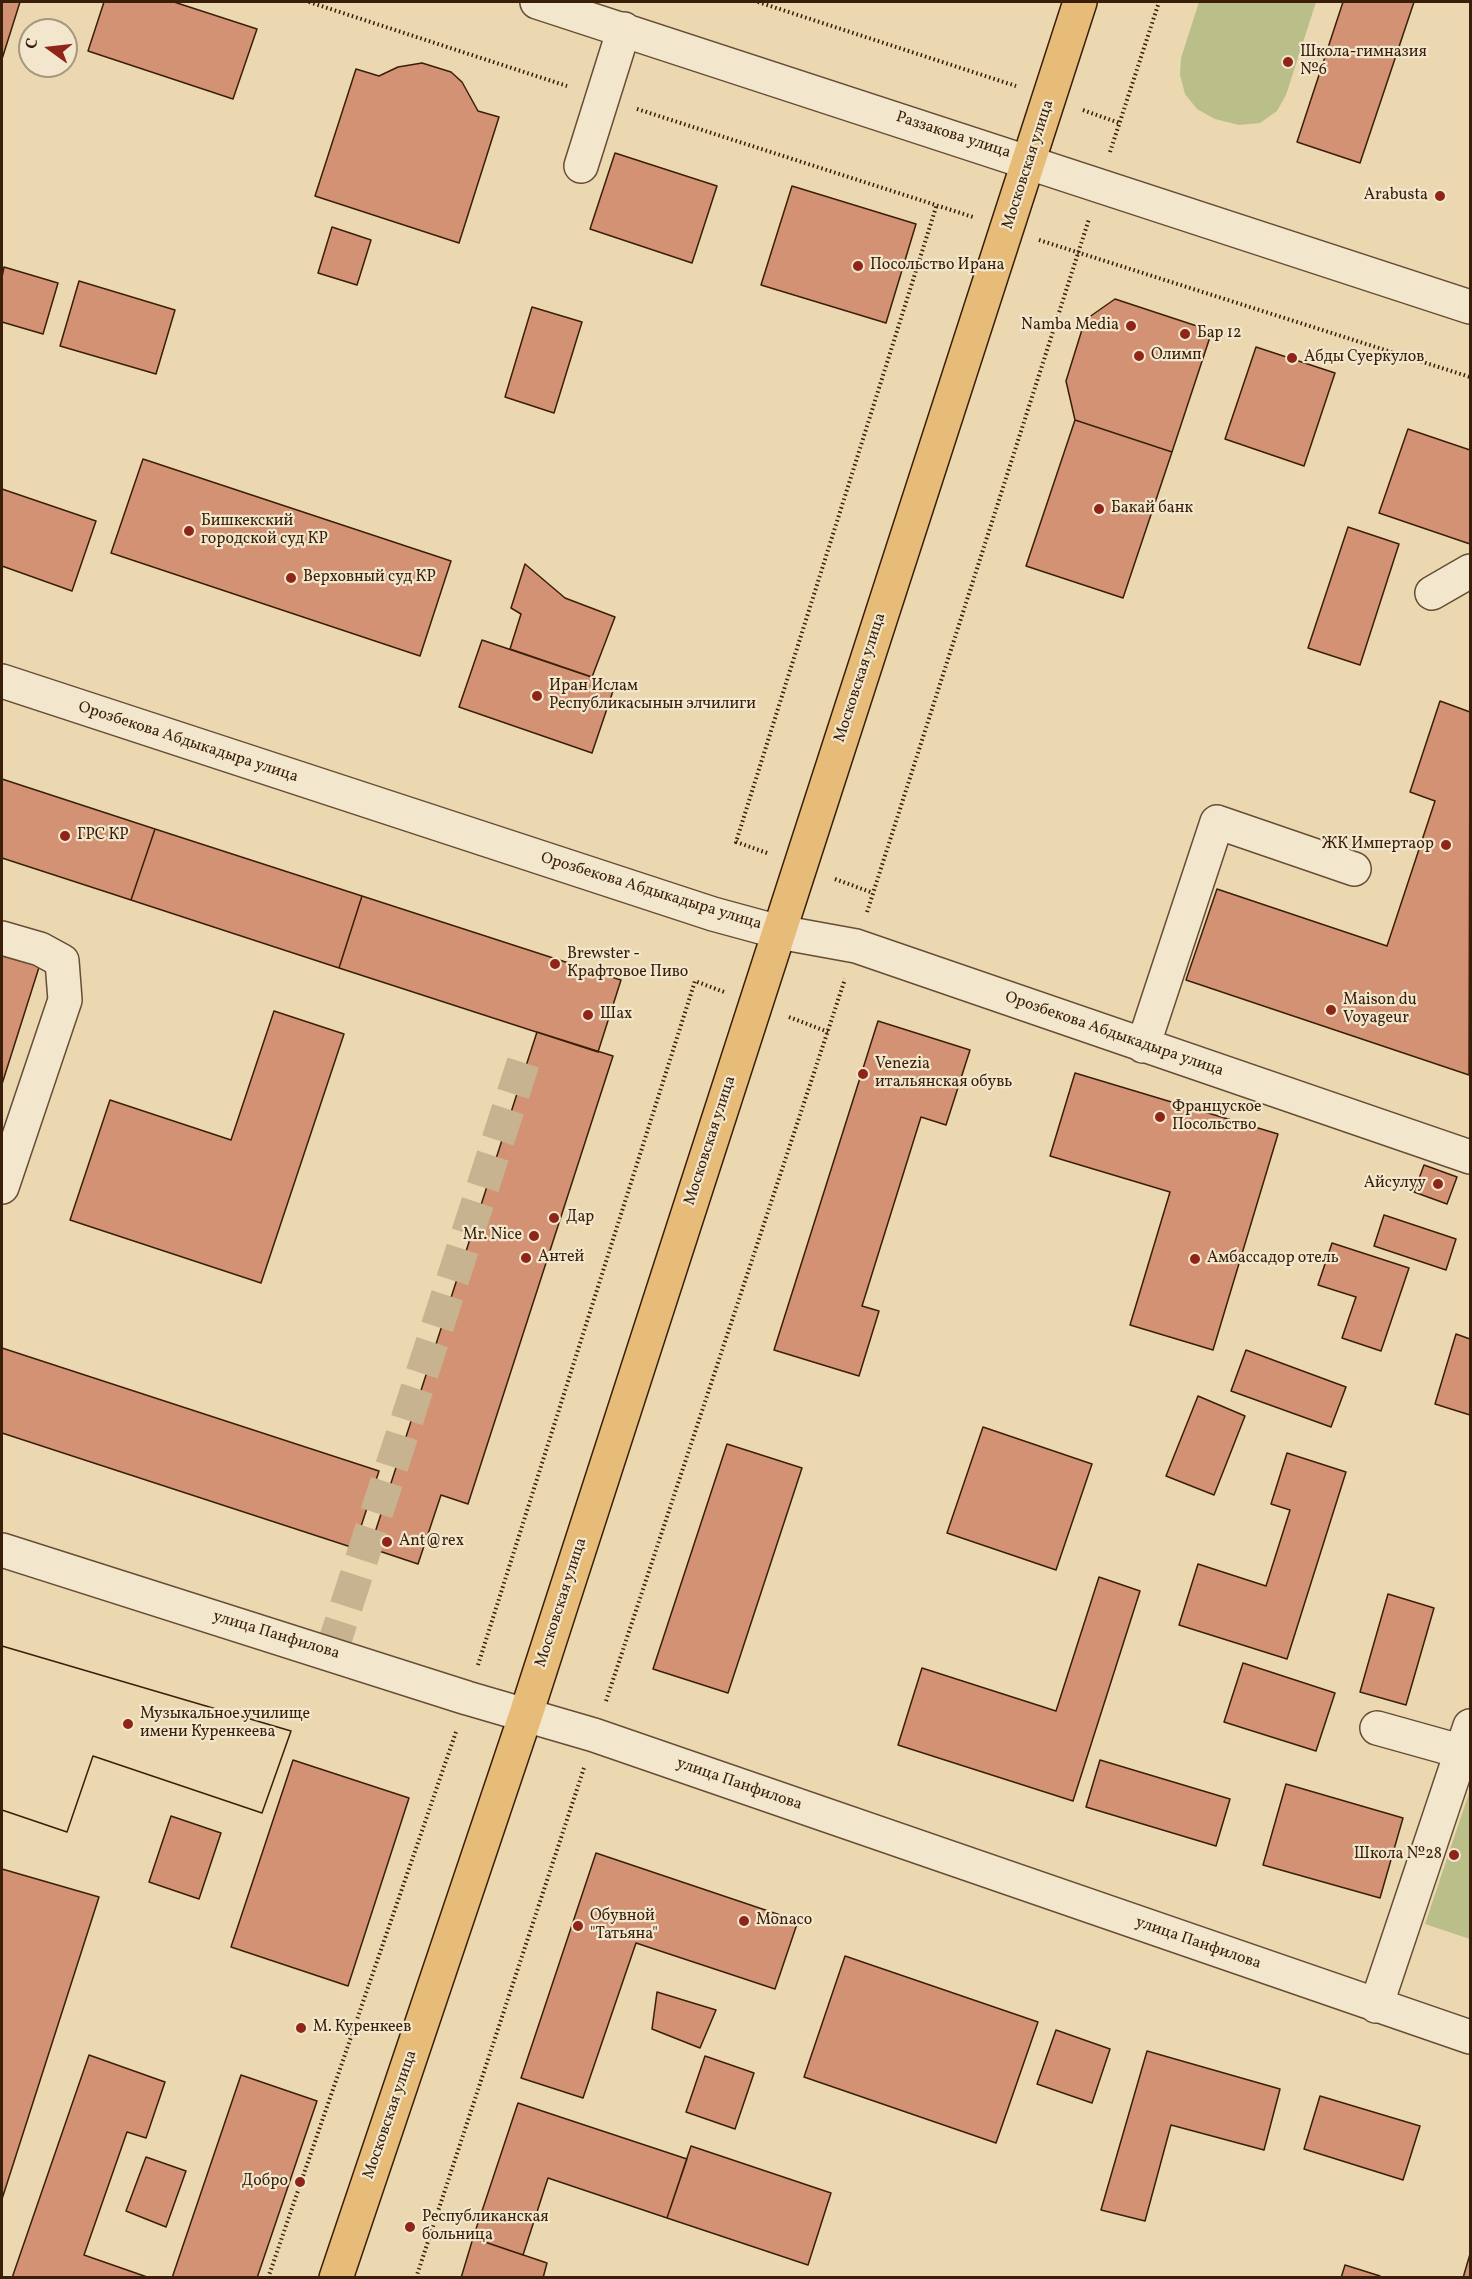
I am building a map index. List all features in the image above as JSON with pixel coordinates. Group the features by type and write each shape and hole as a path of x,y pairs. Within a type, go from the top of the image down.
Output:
{"main road":[{"name":"Московская улица","path":"336,2277 526,1714 1080,2"}],"street":[{"name":"Раззакова улица","path":"537,2 1030,161 1099,186 1470,307"},
{"path":"581,166 624,29"},
{"path":"1432,593 1470,571"},
{"name":"Орозбекова Абдыкадыра улица","path":"2,681 713,914 779,932 856,946 1470,1157"},
{"path":"1143,1046 1217,822 1353,869"},
{"path":"2,938 40,949 62,961 66,1000 2,1186"},
{"name":"улица Панфилова","path":"2,1550 468,1698 594,1735 1470,2037"},
{"path":"1376,2006 1467,1739 1377,1728"}],"path":[{"path":"309,2 937,204 1008,230 1470,377"},
{"path":"758,2 981,73 1119,123"},
{"path":"416,2277 856,946 1159,2"},
{"path":"736,842 937,204"},
{"path":"268,2277 468,1698 695,981"}],"green space":[{"path":"1199,2 1316,2 1286,95 1277,111 1260,123 1239,125 1215,119 1197,109 1185,94 1180,75 1181,58"},
{"path":"1470,1790 1470,1939 1425,1924"}],"building":[{"path":"2,2 20,2 2,59"},
{"path":"104,2 174,2 257,29 233,99 88,51"},
{"path":"1343,2 1414,2 1360,163 1297,142"},
{"path":"422,63 451,72 462,82 478,111 499,117 459,243 315,196 356,69 379,76 398,67"},
{"path":"615,153 717,186 692,263 590,229"},
{"path":"792,186 916,224 886,323 761,285"},
{"path":"332,227 371,240 357,285 318,273"},
{"path":"4,267 58,283 43,334 2,322"},
{"path":"79,281 175,310 156,374 60,346"},
{"name":"Олимп","path":"1115,299 1212,331 1172,452 1075,420 1066,381 1085,320"},
{"path":"532,307 582,322 554,413 505,397"},
{"path":"1256,347 1335,373 1304,466 1225,439"},
{"name":"Бакай банк","path":"1075,420 1172,452 1123,598 1026,566"},
{"path":"1408,429 1470,450 1470,544 1379,513"},
{"path":"143,459 451,561 420,656 111,553"},
{"path":"2,489 96,521 72,591 2,566"},
{"path":"1348,527 1399,544 1360,665 1308,648"},
{"path":"525,564 565,598 615,617 592,677 510,649 521,614 511,608"},
{"name":"Иран Ислам Республикасынын элчилиги","path":"482,640 615,685 592,753 459,707"},
{"name":"ЖК Импертаор","path":"1440,701 1470,712 1469,1075 1186,980 1217,889 1387,946 1435,801 1410,792"},
{"path":"2,779 155,829 131,900 2,858"},
{"path":"155,829 362,896 339,968 131,900"},
{"path":"362,896 621,980 598,1052 339,968"},
{"path":"2,949 41,961 2,1084"},
{"path":"274,1011 344,1034 261,1283 70,1220 110,1100 231,1140"},
{"path":"878,1021 970,1050 946,1125 921,1117 862,1306 879,1311 859,1376 774,1350"},
{"path":"537,1032 613,1056 468,1504 441,1495 418,1564 370,1548"},
{"name":"Амбассадор отель","path":"1075,1073 1278,1134 1213,1350 1130,1325 1170,1192 1050,1156"},
{"path":"1424,1165 1457,1177 1447,1204 1414,1192"},
{"path":"1384,1215 1456,1239 1446,1270 1374,1246"},
{"path":"1332,1243 1409,1268 1381,1351 1342,1338 1356,1297 1318,1285"},
{"path":"1456,1334 1470,1339 1470,1415 1435,1404"},
{"path":"2,1348 379,1471 354,1548 2,1433"},
{"path":"1246,1350 1346,1387 1331,1427 1231,1391"},
{"path":"1198,1396 1245,1416 1214,1495 1166,1476"},
{"path":"983,1427 1092,1464 1056,1570 947,1533"},
{"path":"727,1444 802,1468 728,1693 653,1669"},
{"path":"1287,1453 1346,1472 1287,1659 1179,1625 1198,1564 1266,1586 1290,1510 1271,1504"},
{"path":"1099,1577 1140,1591 1073,1801 898,1745 922,1668 1056,1711"},
{"path":"1388,1594 1434,1608 1406,1705 1360,1692"},
{"name":"Музыкальное училище имени Куренкеева","path":"2,1646 291,1731 262,1813 93,1756 67,1832 2,1810"},
{"name":"Музыкальное училище имени Куренкеева","path":"2,1646 291,1731 262,1813 93,1756 67,1832 2,1810"},
{"path":"1243,1663 1335,1693 1316,1751 1224,1722"},
{"path":"293,1760 409,1798 348,1986 231,1947"},
{"path":"1100,1760 1230,1799 1216,1846 1086,1807"},
{"path":"1286,1784 1403,1818 1380,1898 1263,1865"},
{"path":"171,1816 221,1833 199,1899 149,1882"},
{"path":"596,1853 798,1921 775,1989 636,1943 583,2098 521,2078"},
{"path":"2,1869 99,1897 2,2199"},
{"path":"845,1956 1038,2022 996,2143 804,2077"},
{"path":"657,1992 716,2010 700,2048 652,2029"},
{"path":"1056,2030 1110,2049 1092,2103 1037,2084"},
{"path":"1147,2051 1280,2089 1264,2150 1171,2125 1145,2221 1101,2210"},
{"path":"89,2055 165,2082 146,2138 127,2132 84,2255 150,2278 12,2278"},
{"path":"705,2056 754,2073 735,2129 686,2112"},
{"path":"241,2075 317,2101 257,2278 172,2278"},
{"path":"1320,2096 1420,2126 1403,2180 1304,2149"},
{"path":"518,2103 687,2159 667,2218 548,2178 523,2255 473,2238"},
{"path":"691,2146 831,2193 808,2265 667,2218"},
{"path":"146,2157 186,2171 166,2227 126,2211"},
{"path":"473,2238 547,2263 543,2278 461,2278"},
{"path":"1470,2254 1470,2278 1463,2278"},
{"path":"1345,2265 1380,2276 1380,2278 1341,2278"}],"tunnel":[{"path":"331,1653 527,1051"}],"place":[{"name":"Школа-гимназия №6","path":"1288,62"},
{"name":"Arabusta","path":"1440,196"},
{"name":"Посольство Ирана","path":"858,266"},
{"name":"Namba Media","path":"1131,326"},
{"name":"Бар 12","path":"1185,334"},
{"name":"Олимп","path":"1139,356"},
{"name":"Абды Суеркулов","path":"1292,358"},
{"name":"Бакай банк","path":"1099,509"},
{"name":"Бишкекский городской суд КР","path":"189,531"},
{"name":"Верховный суд КР","path":"291,578"},
{"name":"Иран Ислам Республикасынын элчилиги","path":"537,696"},
{"name":"ГРС КР","path":"65,836"},
{"name":"ЖК Импертаор","path":"1446,845"},
{"name":"Brewster - Крафтовое Пиво","path":"555,964"},
{"name":"Maison du Voyageur","path":"1331,1010"},
{"name":"Шах","path":"588,1015"},
{"name":"Venezia итальянская обувь","path":"863,1074"},
{"name":"Француское Посольство","path":"1160,1117"},
{"name":"Айсулуу","path":"1438,1184"},
{"name":"Дар","path":"554,1218"},
{"name":"Mr. Nice","path":"534,1236"},
{"name":"Антей","path":"526,1258"},
{"name":"Амбассадор отель","path":"1195,1259"},
{"name":"Ant@rex","path":"387,1542"},
{"name":"Музыкальное училище имени Куренкеева","path":"128,1724"},
{"name":"Школа №28","path":"1454,1855"},
{"name":"Monaco","path":"744,1921"},
{"name":"Обувной \"Татьяна\"","path":"578,1926"},
{"name":"М. Куренкеев","path":"301,2028"},
{"name":"Добро","path":"300,2182"},
{"name":"Республиканская больница","path":"410,2227"}]}
